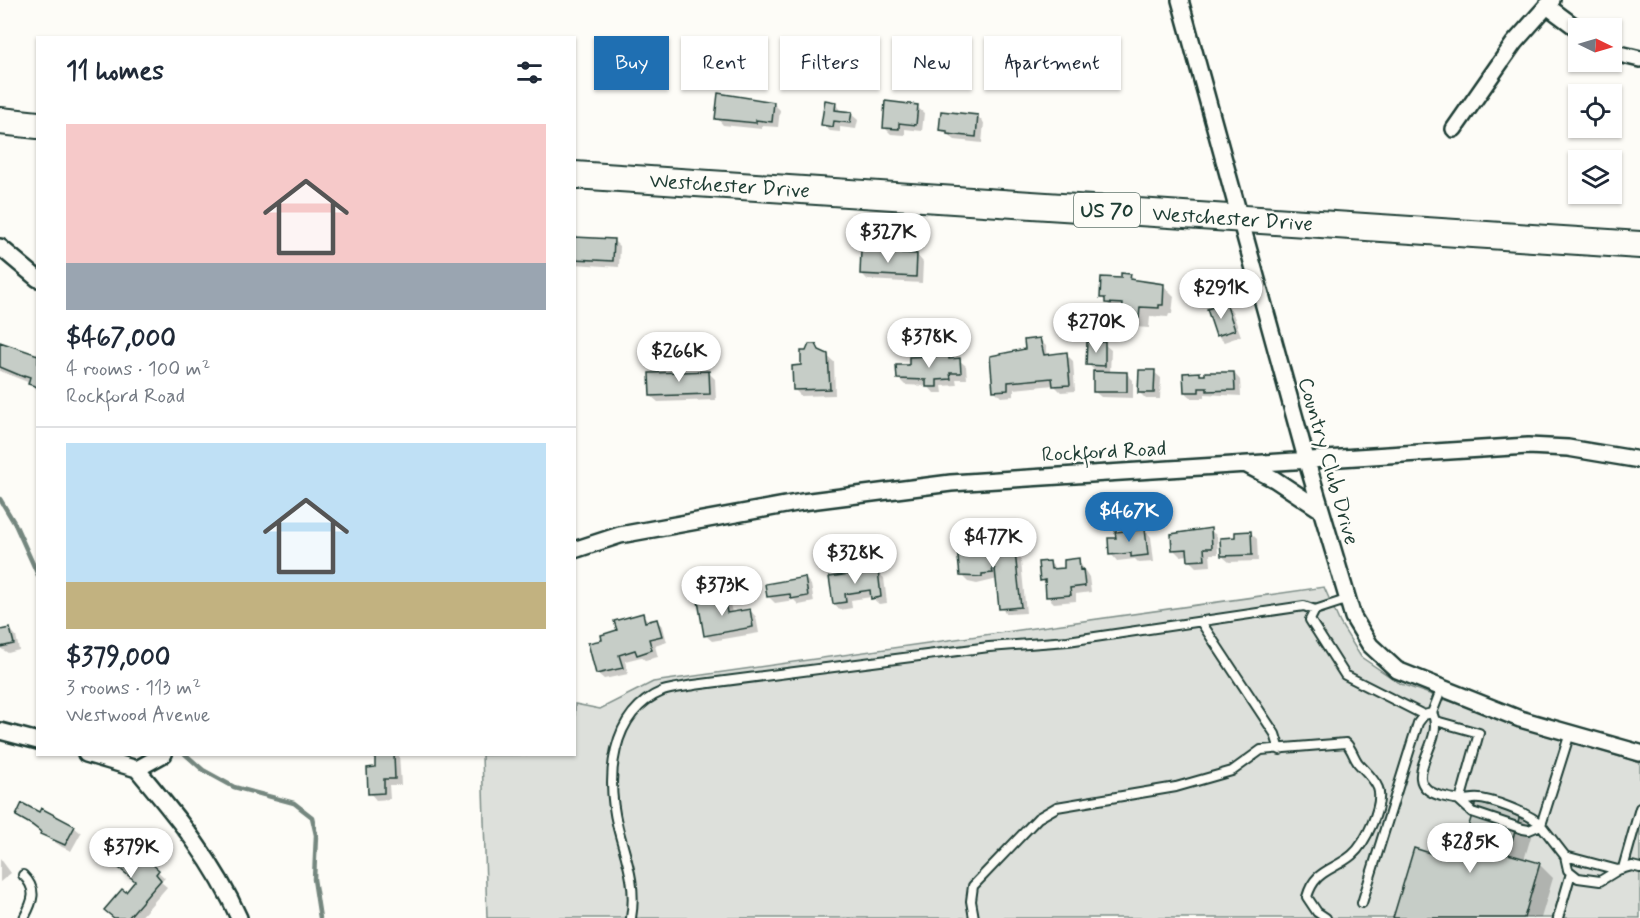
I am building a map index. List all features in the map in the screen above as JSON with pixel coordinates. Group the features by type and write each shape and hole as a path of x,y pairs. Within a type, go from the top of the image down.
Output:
{"main road":[{"path":"0,121 36,125"},
{"name":"Westchester Drive","path":"576,175 1640,245"}],"street":[{"name":"Country Club Drive","path":"1180,0 1346,600 1358,627 1383,659 1397,670 1441,690 1520,719 1640,753"},
{"path":"1454,129 1514,43 1549,3 1568,20"},
{"path":"1622,55 1640,59"},
{"path":"0,247 36,277"},
{"name":"Rockford Road","path":"576,549 620,535 783,505 951,483 1307,462 1528,446 1568,448 1640,460"},
{"path":"1247,465 1274,479 1321,510"},
{"path":"0,731 36,740"},
{"path":"93,756 137,769 186,828 211,864 239,918"},
{"path":"137,769 160,756"}],"lane":[{"path":"631,918 634,900 632,878 616,817 612,786 613,758 625,723 644,704 663,692 694,685 989,647 1068,641 1304,606 1315,610 1346,600"},
{"path":"1315,610 1310,620 1345,675 1431,716 1479,733 1460,801"},
{"path":"1201,622 1275,734 1280,750"},
{"path":"1441,690 1431,716 1421,775 1422,785 1426,791 1460,801 1477,799 1532,816 1566,856 1568,870 1571,873 1578,878 1600,881 1620,869 1640,808"},
{"path":"1362,903 1418,723 1431,716"},
{"path":"1460,801 1472,812 1523,829 1529,830 1541,825 1570,733"},
{"path":"974,918 971,901 973,886 1038,818 1057,807 1176,787 1232,771 1261,750 1280,750 1335,742 1347,743 1378,789 1379,801 1365,842 1351,856 1320,874 1310,885 1307,897 1317,912 1326,918"},
{"path":"1566,856 1620,869 1640,868"},
{"path":"1558,918 1571,873"},
{"path":"23,875 33,885 34,895 24,918"}],"shaded area":[{"path":"1324,587 1340,623 1361,657 1401,684 1524,727 1640,763 1640,918 487,918 482,756 576,756 576,704 600,709 653,682"}],"building":[{"path":"718,93 774,102 772,122 756,120 756,123 715,119"},
{"path":"825,100 836,102 835,110 852,112 850,123 834,121 833,127 821,125"},
{"path":"885,101 918,105 916,125 899,123 899,129 883,128"},
{"path":"941,111 978,115 976,137 947,134 947,131 939,130"},
{"path":"576,237 614,239 613,261 576,259"},
{"path":"861,250 917,254 916,277 860,274"},
{"path":"1121,273 1131,274 1130,279 1164,284 1163,305 1159,305 1159,308 1140,307 1139,319 1122,318 1123,304 1105,303 1105,298 1100,298 1101,277 1121,278"},
{"path":"1226,303 1235,330 1216,336 1207,309"},
{"path":"1040,338 1044,355 1067,352 1070,385 1053,386 1052,378 1008,382 1008,390 993,391 990,356 1025,349 1024,340"},
{"path":"0,342 36,354 36,386 28,384 30,377 24,375 24,377 0,367"},
{"path":"1087,342 1105,342 1105,366 1086,365"},
{"path":"809,344 816,344 819,350 828,354 830,389 793,390 792,366 801,365 801,351 806,351"},
{"path":"949,355 949,359 960,358 961,373 950,373 951,379 937,380 937,387 926,387 926,380 897,379 896,365 909,365 909,357"},
{"path":"1139,370 1155,370 1154,393 1138,393"},
{"path":"709,371 710,394 650,396 649,373"},
{"path":"1093,371 1127,372 1127,392 1093,392"},
{"path":"1200,372 1200,375 1205,375 1205,372 1234,372 1235,390 1207,391 1207,388 1199,388 1199,392 1184,392 1183,373"},
{"path":"1211,528 1212,548 1204,548 1205,560 1188,561 1187,549 1172,550 1171,534"},
{"path":"1145,529 1148,555 1131,557 1131,553 1109,555 1108,538 1116,538 1115,532"},
{"path":"1251,531 1252,555 1221,556 1220,538 1235,537 1235,532"},
{"path":"1002,540 1002,544 1014,543 1021,607 999,609 995,569 992,569 993,573 982,574 982,577 960,576 957,548"},
{"path":"1079,558 1085,586 1070,588 1071,595 1046,597 1045,580 1040,581 1038,562 1050,561 1051,569 1064,568 1064,560"},
{"path":"878,570 881,597 871,599 870,590 845,594 846,602 833,604 829,577"},
{"path":"805,577 808,596 791,599 790,594 767,597 765,584"},
{"path":"724,596 727,613 750,609 753,627 704,636 698,601"},
{"path":"643,613 645,622 657,619 662,636 649,639 652,650 637,655 635,650 619,655 623,668 596,674 588,643 602,640 601,635 617,630 614,621"},
{"path":"10,628 14,644 0,647 0,630"},
{"path":"375,756 394,756 395,779 384,779 384,793 368,794 367,768 375,767"},
{"path":"1476,802 1520,815 1508,854 1540,863 1524,918 1393,918 1414,848 1433,854 1439,833 1464,841"},
{"path":"22,803 39,812 41,808 75,826 65,845 40,834 41,832 32,825 16,816"},
{"path":"117,840 124,846 127,842 159,870 156,874 161,880 128,918 114,918 104,910 122,889 126,892 135,881 104,856"}],"waterway":[{"path":"0,499 15,524 36,571"},
{"path":"187,756 203,770 234,787 294,803 312,817 316,835 314,879 320,918"}]}
